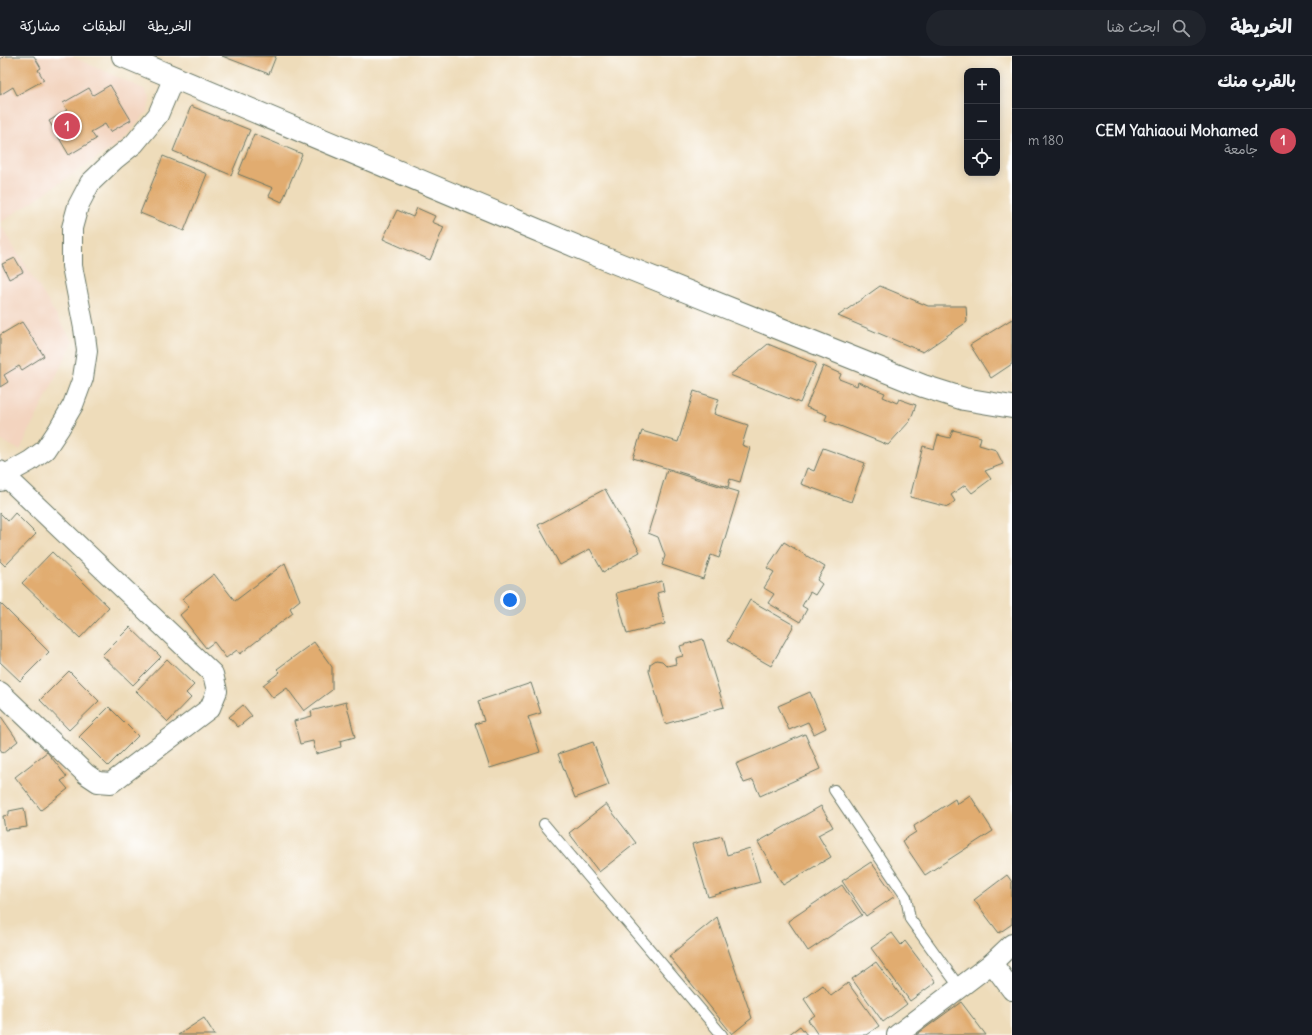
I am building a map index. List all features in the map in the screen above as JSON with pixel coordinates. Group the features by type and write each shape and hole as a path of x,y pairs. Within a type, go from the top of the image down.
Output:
{"street":[{"path":"123,56 611,261 923,386 964,399 1012,407"},
{"path":"0,692 86,774 98,782 111,783 210,708 217,691 213,674 2,476 30,462 45,450 73,405 83,378 87,350 72,266 72,228 78,206 90,183 114,160 134,144 158,115 174,77"},
{"path":"897,1035 992,964 1012,944"},
{"path":"992,964 1012,990"}],"lane":[{"path":"834,790 906,897 910,919 960,988"},
{"path":"544,824 722,1035"}],"shaded area":[{"path":"0,56 71,56 144,89 150,98 148,111 121,142 0,223"},
{"path":"0,224 73,342 20,450 0,440"}],"building":[{"path":"5,56 34,56 41,68 38,70 44,80 17,95 13,87 0,95 0,59"},
{"path":"222,56 276,56 269,74"},
{"path":"110,85 131,120 110,132 105,124 91,132 96,139 69,155 49,121 67,110 63,103 89,88 93,95"},
{"path":"191,106 250,130 231,175 173,151"},
{"path":"254,134 302,154 282,202 269,196 273,188 238,174"},
{"path":"163,156 207,174 184,231 140,213"},
{"path":"417,208 435,216 432,222 444,227 430,260 383,239 397,210 413,217"},
{"path":"15,258 23,272 9,279 2,264"},
{"path":"880,286 928,306 966,306 967,322 923,352 838,316"},
{"path":"1012,319 1012,364 991,378 970,345"},
{"path":"22,322 44,356 22,370 19,366 4,375 8,382 0,387 0,335"},
{"path":"768,344 816,364 800,403 730,375"},
{"path":"823,366 841,374 839,379 857,386 858,382 885,393 883,397 897,403 899,399 916,405 910,421 888,445 825,420 827,415 806,407"},
{"path":"694,391 719,399 714,414 748,425 742,445 750,448 740,482 730,479 728,487 633,458 642,431 678,442"},
{"path":"953,430 981,437 979,445 996,450 1003,464 985,471 991,479 972,493 965,485 951,495 955,501 948,507 910,497 923,446 934,449 938,435 950,438"},
{"path":"823,448 865,463 851,502 801,484 807,468 814,471"},
{"path":"667,470 739,492 719,558 711,555 703,579 662,565 665,556 658,537 648,533"},
{"path":"605,489 640,552 603,572 590,549 560,565 538,525"},
{"path":"0,513 8,521 15,513 36,534 5,566 0,561"},
{"path":"784,542 825,567 817,580 822,584 815,595 810,592 802,606 807,609 800,622 768,603 774,594 764,588 774,572 767,568"},
{"path":"52,552 109,607 80,638 22,583"},
{"path":"285,563 300,600 290,608 293,613 240,654 237,650 226,658 214,642 206,648 180,615 189,607 182,599 214,574 235,601"},
{"path":"662,581 664,591 657,593 665,624 627,634 616,593"},
{"path":"750,600 794,625 771,666 727,641"},
{"path":"0,603 49,652 20,681 0,662"},
{"path":"130,627 161,657 133,685 102,655"},
{"path":"703,639 724,707 665,724 649,671 650,664 656,660 662,661 667,666 676,664 675,658 683,656 680,646"},
{"path":"314,642 332,667 332,690 304,711 287,688 273,698 263,685 280,672 277,669"},
{"path":"167,659 194,685 186,693 191,698 168,722 136,691"},
{"path":"69,671 99,701 69,730 40,700"},
{"path":"531,683 541,713 528,717 540,752 490,768 475,724 484,721 478,701"},
{"path":"810,692 826,728 814,734 808,722 789,730 778,706"},
{"path":"346,702 355,737 340,741 341,747 316,754 313,741 300,744 294,721 312,716 311,711"},
{"path":"243,705 252,716 238,727 229,717"},
{"path":"109,707 138,736 108,766 79,737"},
{"path":"0,715 18,741 3,753 0,749"},
{"path":"805,734 820,769 760,796 753,780 744,783 736,764"},
{"path":"593,742 609,785 575,798 558,754"},
{"path":"47,752 67,777 61,781 68,789 41,810 15,777"},
{"path":"970,795 993,831 925,875 902,841 916,832 914,826 955,799 957,804"},
{"path":"606,804 636,843 599,872 569,833"},
{"path":"821,806 833,827 818,835 831,857 783,885 758,842"},
{"path":"24,808 27,827 5,830 3,816 9,815 9,811"},
{"path":"722,836 727,855 750,848 760,882 708,897 692,844"},
{"path":"871,862 895,896 866,916 842,881"},
{"path":"1007,875 1012,882 1012,924 999,933 974,900"},
{"path":"842,885 862,915 808,951 788,921"},
{"path":"717,917 752,1018 732,1034 669,956"},
{"path":"892,933 901,945 905,941 936,982 910,1001 871,948"},
{"path":"876,962 907,1004 883,1022 852,979"},
{"path":"848,983 879,1026 866,1035 818,1035 808,1020 815,1015 804,999 823,985 831,996"},
{"path":"961,1002 986,1035 916,1035"},
{"path":"204,1018 215,1035 178,1035"},
{"path":"800,1026 807,1035 788,1035"}],"place":[{"name":"CEM Yahiaoui Mohamed","path":"67,126"}]}
